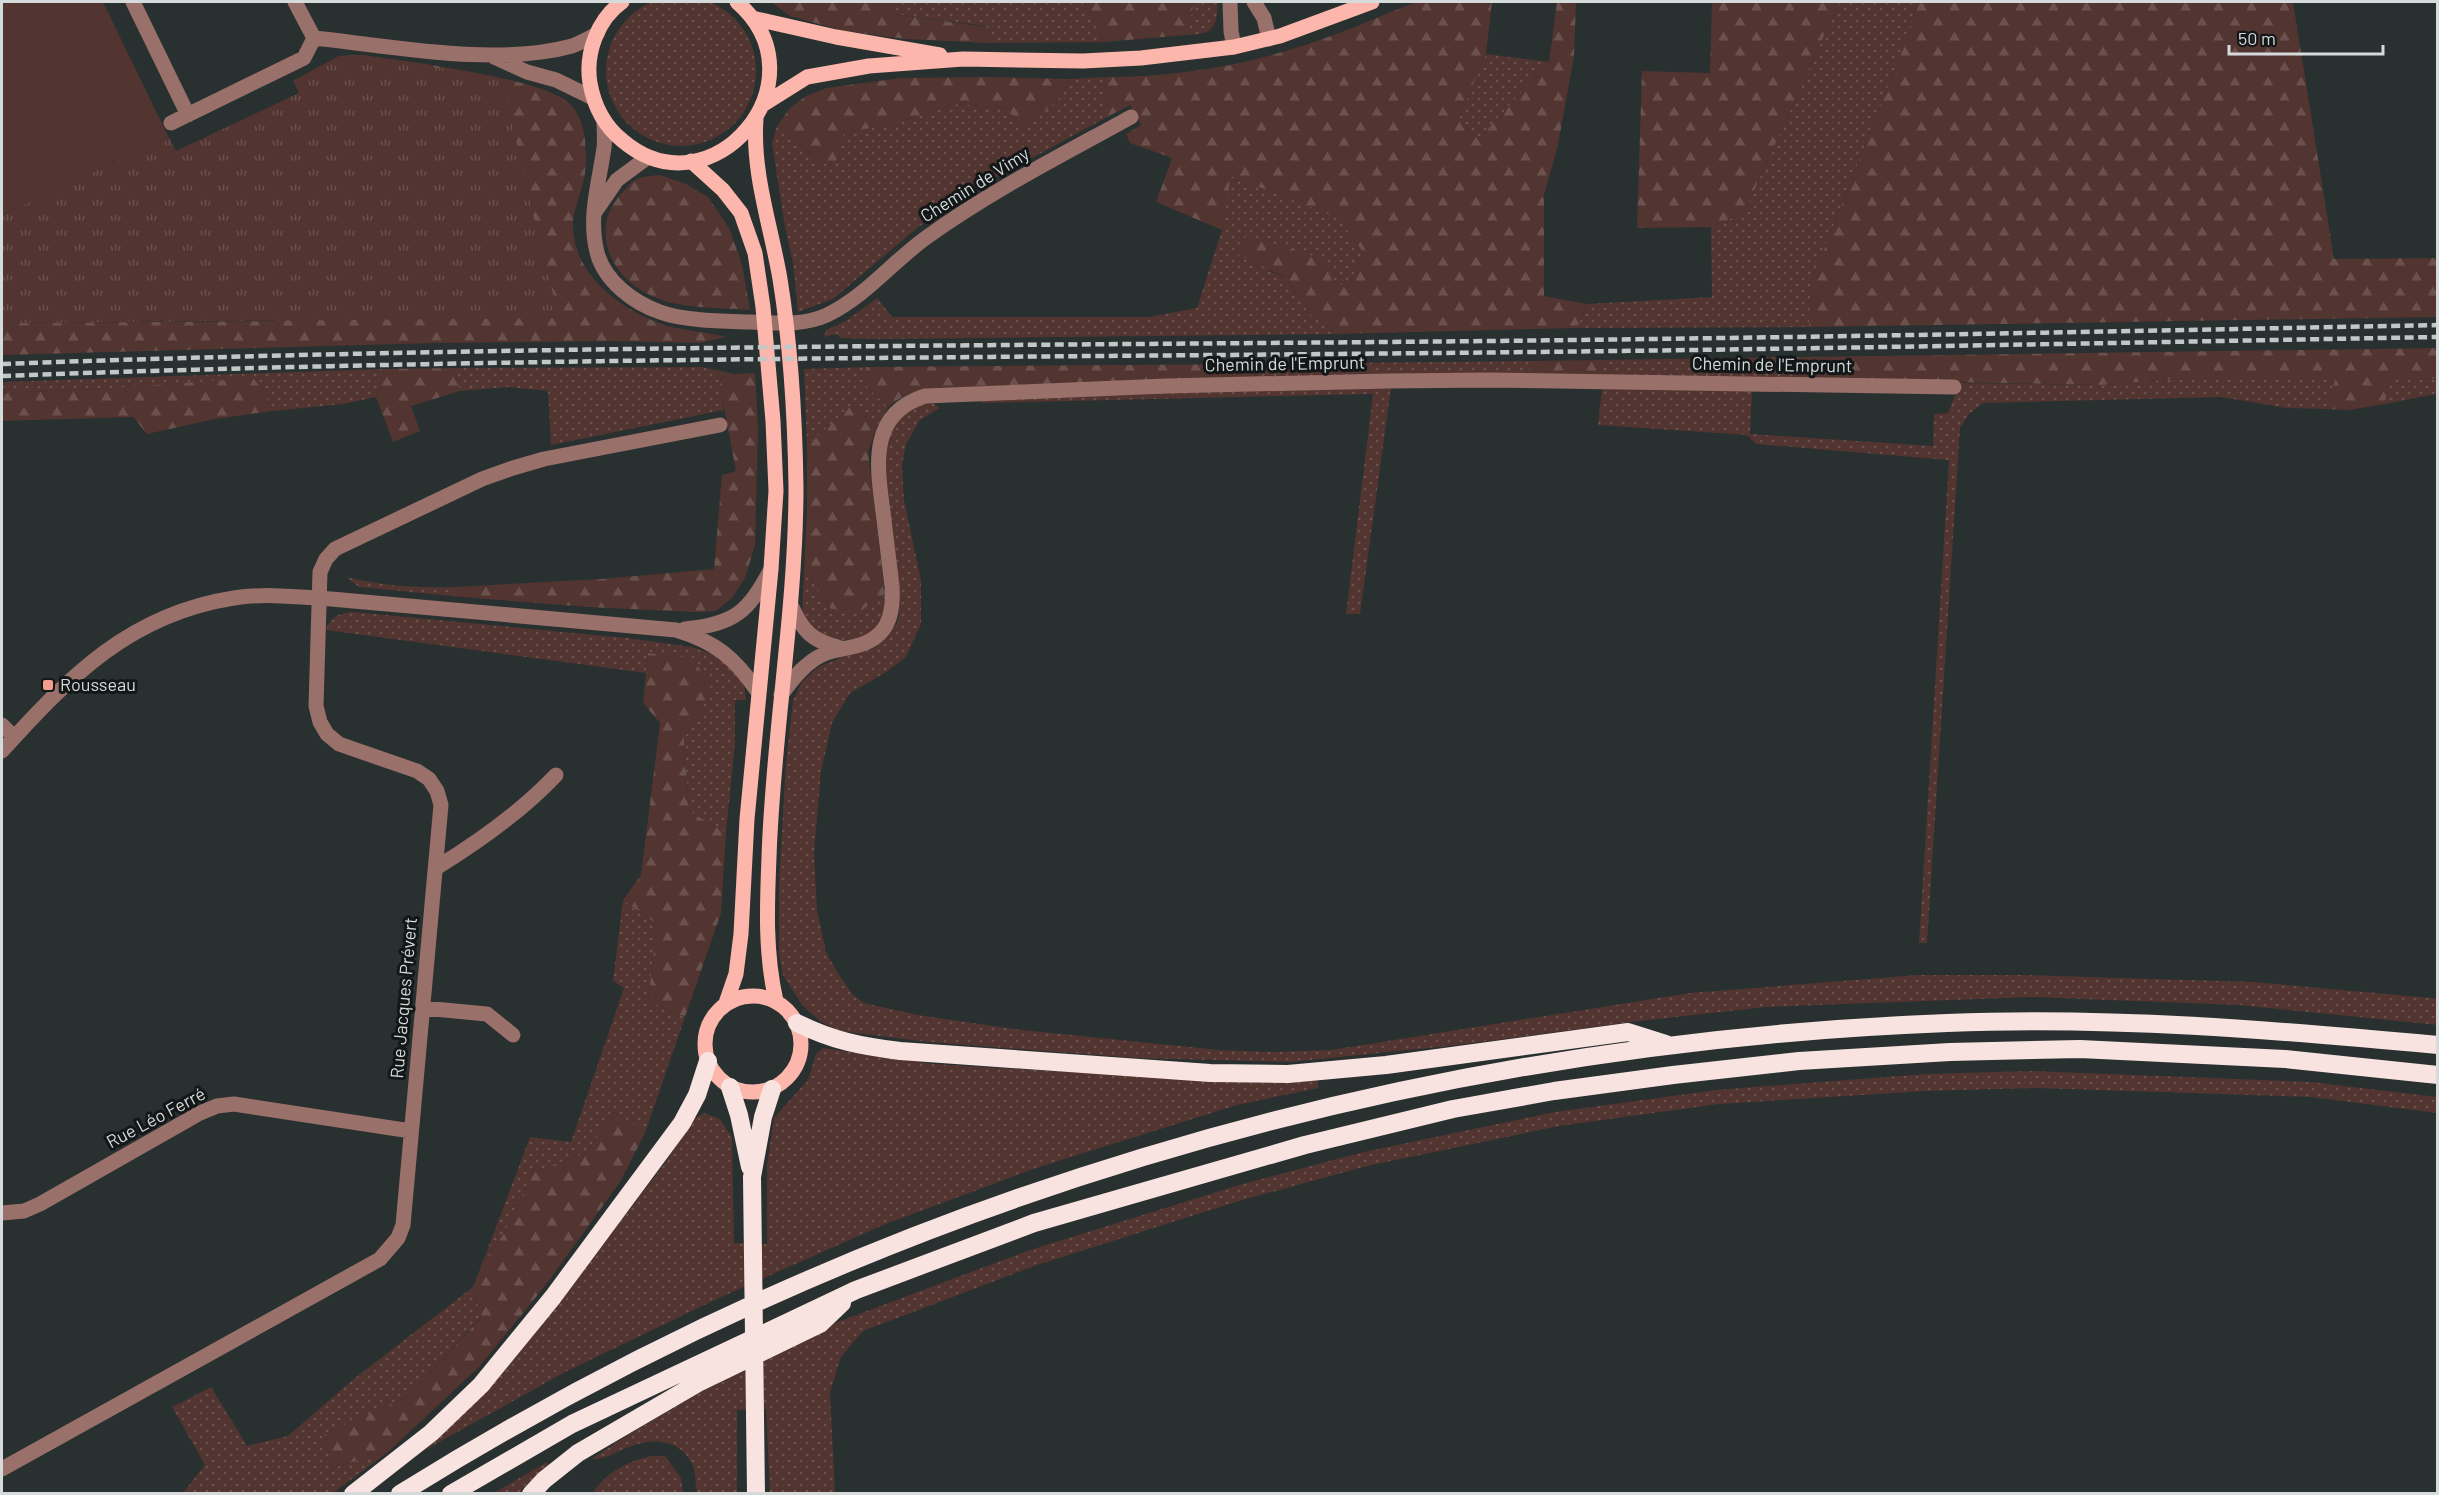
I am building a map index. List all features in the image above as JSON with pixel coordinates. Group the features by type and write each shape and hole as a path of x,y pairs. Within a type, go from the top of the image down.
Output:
{"highway":[{"path":"400,1494 452,1461 560,1400 696,1329 848,1261 1026,1193 1141,1156 1299,1112 1447,1081 1671,1045 1729,1038 1951,1022 2080,1022 2286,1031 2438,1046"},
{"path":"797,1023 823,1036 855,1046 900,1051 1210,1072 1288,1074 1386,1065 1628,1032 1671,1045"},
{"path":"451,1494 572,1424 856,1290 1034,1223 1305,1145 1453,1109 1626,1081 1799,1061 1950,1053 2080,1049 2285,1059 2438,1075"},
{"path":"353,1494 431,1434 481,1385 520,1340 682,1122 697,1095 708,1061"},
{"path":"730,1087 739,1115 752,1177"},
{"path":"756,1494 752,1177 763,1117 772,1089"},
{"path":"531,1494 544,1480 578,1453 698,1383 820,1324 856,1290"}],"main road":[{"path":"622,2 605,19 590,54 589,76 593,98 604,121 629,146 648,157 670,163 711,156 728,147 744,135 764,104 769,82 769,60 763,38 752,18 736,2"},
{"path":"764,104 807,77 869,66 963,59 1083,61 1141,58 1234,47 1269,39 1372,2"},
{"path":"752,18 836,37 963,59"},
{"path":"756,119 754,142 759,176 784,304 796,488 791,605 770,814 768,960 776,1001"},
{"path":"691,161 723,190 741,213 755,253 770,383 776,491 771,569 747,819 741,934 736,974 726,1003"},
{"path":"760,995 776,1001 785,1007 797,1023 802,1038 798,1061 786,1081 772,1089 751,1093 730,1087 721,1080 708,1061 705,1045 707,1029 714,1014 726,1003 743,996 760,995"}],"street":[{"path":"133,2 188,115"},
{"path":"295,2 314,38"},
{"path":"1230,2 1234,47"},
{"path":"1254,2 1264,18 1269,39"},
{"path":"314,38 491,56 558,49 574,45 597,34"},
{"path":"171,123 304,58 314,38"},
{"path":"491,56 527,72 555,80 593,98"},
{"name":"Chemin de Vimy","path":"604,121 593,232 597,254 606,273 620,288 639,302 662,313 714,321 799,323 825,316 850,302 926,238 1013,182 1131,117"},
{"path":"594,214 617,180 648,157"},
{"name":"Chemin de l'Emprunt","path":"781,695 792,680 812,661 841,648 853,647 873,639 890,619 893,603 892,586 879,480 878,445 886,426 902,406 911,400 925,396 1166,386 1488,380 1954,387"},
{"name":"Rue Jacques Prévert","path":"2,1469 380,1259 398,1238 403,1225 441,805 437,791 429,779 417,771 339,744 327,734 320,722 316,706 320,572 326,559 335,549 482,479 544,459 720,425"},
{"path":"2,751 68,682 102,652 166,616 187,608 236,598 280,595 676,630 703,627 731,619 754,600 771,569"},
{"path":"791,605 800,625 808,634 826,644 841,648"},
{"path":"676,630 702,638 726,654 744,672 758,692"},
{"path":"2,725 14,737"},
{"path":"436,868 469,848 531,801 556,775"},
{"path":"423,1008 486,1014 513,1035"},
{"name":"Rue Léo Ferré","path":"2,1213 24,1211 40,1204 200,1113 217,1106 234,1104 411,1131"}],"green space":[{"path":"681,-4 696,-3 710,2 734,18 750,42 755,56 755,86 750,100 734,124 710,140 696,145 681,146 666,145 652,140 628,124 612,100 607,86 606,71 607,56 612,42 628,18 652,2 666,-3"},
{"path":"2,2 103,2 168,136 2,215"},
{"path":"771,2 892,2 894,14 987,27 989,43 906,39 844,31 790,16"},
{"path":"892,2 1083,2 1104,42 989,43 986,26 894,14"},
{"path":"1083,2 1194,2 1187,35 1104,42"},
{"path":"1194,2 1218,2 1215,23 1208,31 1187,35"},
{"path":"1416,2 1492,2 1486,54 1458,120 1479,139 1549,62 1557,2 1576,2 1574,56 1558,145 1544,195 1544,296 1587,304 1577,328 1336,334 1310,314 1285,277 1232,252 1247,235 1326,260 1332,281 1348,288 1363,252 1338,218 1231,176 1222,230 1156,202 1172,158 1130,143 1126,134 1141,125 1130,105 1107,117 1105,77 1156,75 1208,69 1283,52"},
{"path":"1712,2 1839,2 1744,213 1711,227 1637,228 1642,71 1710,73"},
{"path":"1839,2 1917,2 1911,28 1811,283 1809,327 1577,328 1587,304 1712,297 1711,227 1744,213"},
{"path":"1917,2 2293,2 2334,259 2437,258 2437,317 1809,327 1811,283 1911,28"},
{"path":"1486,54 1549,62 1479,139 1458,120"},
{"path":"363,55 440,66 504,79 532,86 570,104 580,119 585,137 585,173 573,222 574,240 588,272 613,297 643,316 667,326 726,337 699,343 610,341 438,343 2,355 2,323 277,321 297,308 481,296 293,81 339,56"},
{"path":"363,55 503,79 525,183 559,318 2,323 2,215 168,136 176,151 299,93 293,81 339,56"},
{"path":"1105,77 1107,117 964,195 917,228 833,299 798,312 793,263 772,143 777,126 823,163 844,132 891,125 954,104 1007,108 1056,103 1071,79"},
{"path":"901,78 1071,79 1056,103 1021,128 1007,108 954,104 891,125 844,132 835,165 823,163 777,126 790,108 806,96 826,88"},
{"path":"660,175 686,184 708,197 729,228 742,264 750,310 696,307 658,298 633,285 614,262 608,249 606,235 607,221 612,207 635,180"},
{"path":"1230,175 1338,217 1363,252 1348,288 1332,281 1266,270 1285,277 1310,314 1336,334 877,339 840,338 837,334 824,337 826,330 846,321 877,298 892,317 1149,317 1197,308 1222,230"},
{"path":"2437,348 2438,379 2389,377 2385,404 2349,410 2326,409 2336,377 2196,377 2102,385 1801,379 1800,357"},
{"path":"1800,357 1801,379 1603,379 1601,360"},
{"path":"1601,360 1603,379 1530,375 1528,361"},
{"path":"1528,361 1530,375 1256,379 1254,364"},
{"path":"1254,364 1256,379 936,388 910,393 888,407 867,387 866,367"},
{"path":"701,367 722,371 720,385 724,410 551,445 548,391 508,387 460,391 455,368"},
{"path":"866,367 867,387 888,407 877,427 851,406 807,446 804,369"},
{"path":"455,368 460,391 411,406 420,431 393,442 376,397 383,369"},
{"path":"383,369 376,397 343,404 273,411 266,395 99,389 2,393 2,382"},
{"path":"722,371 733,374 755,373 758,426 755,545 745,578 732,598 716,611 694,612 588,607 462,597 455,587 602,579 714,569 722,475 736,471 720,385"},
{"path":"2196,377 2337,377 2326,409 2287,408 2221,397 1983,403 1969,414 1960,428 1927,943 1919,943 1949,460 1756,444 1747,435 1598,425 1602,389 1752,391 1750,434 1933,446 1934,414 1948,413 1960,383 2102,385"},
{"path":"2389,377 2437,379 2437,394 2385,404"},
{"path":"253,378 266,395 273,411 215,419 147,434 133,417 2,421 2,393"},
{"path":"1391,388 1360,614 1346,614 1373,394 981,403 981,397"},
{"path":"930,401 940,408 920,420 906,444 902,465 904,500 921,580 921,624 906,657 883,674 850,693 832,723 821,772 814,852 817,910 826,952 852,994 864,1003 918,1015 1022,1030 1219,1050 1274,1052 1331,1050 1690,993 1918,975 2025,975 2254,982 2432,998 2437,999 2438,1025 2238,1005 2032,997 1766,1007 1458,1045 1291,1062 1136,1058 928,1042 840,1031 821,1022 802,1005 783,975 779,953 779,881 786,763 793,700 802,682 818,667 874,648 888,636 898,621 900,599 886,484 886,450 891,434 899,421 911,410"},
{"path":"851,406 877,427 868,452 885,594 862,610 831,609 804,569 807,446"},
{"path":"804,569 831,609 862,610 885,594 884,615 879,626 872,632 853,639 833,639 817,633 802,614"},
{"path":"346,577 400,586 455,587 462,597 359,587"},
{"path":"354,612 627,638 692,647 719,656 744,684 746,700 735,700 735,744 726,833 689,811 684,738 712,690 648,653 646,673 326,630 337,616"},
{"path":"648,653 693,658 712,690 684,738 689,811 726,833 721,913 685,1017 648,1001 657,924 623,900 641,875 660,723 643,703"},
{"path":"623,900 657,924 648,1001 685,1017 645,1133 615,1112 586,1153 533,1172 505,1232 482,1264 530,1137 571,1142 624,988 613,981"},
{"path":"823,1048 933,1064 1261,1083 1318,1078 1318,1088 1237,1105 1036,1168 883,1225 717,1299 567,1371 425,1450 485,1389 544,1321 662,1167 694,1119 704,1113 720,1119 732,1137 734,1243 767,1244 767,1165 774,1118 808,1080 816,1054"},
{"path":"2032,1071 2311,1082 2437,1097 2437,1113 2311,1097 2037,1088 1926,1091 1719,1104 1559,1126 1367,1166 1242,1200 1037,1265 863,1331 841,1357 830,1392 835,1493 770,1493 766,1409 737,1410 737,1493 697,1493 694,1469 688,1457 674,1445 666,1443 647,1442 607,1457 591,1459 718,1382 827,1326 1027,1251 1239,1185 1364,1152 1555,1112 1716,1090 1926,1074"},
{"path":"615,1112 645,1133 620,1182 545,1286 479,1367 388,1452 332,1468 324,1434 409,1396 481,1318 473,1287 482,1264 505,1232 533,1172 586,1153"},
{"path":"473,1287 481,1317 409,1396 324,1434 332,1468 388,1452 333,1493 183,1493 205,1465 172,1407 211,1387 247,1446 288,1436 355,1378"},
{"path":"651,1456 665,1456 681,1478 683,1493 593,1493 604,1479 618,1469"},
{"path":"547,1462 550,1467 519,1493 492,1494"}],"railway":[{"path":"2,364 520,351 1648,339 2438,325"},
{"path":"2,376 539,362 1685,350 2438,337"}],"place":[{"name":"Rousseau","path":"48,685"}]}
